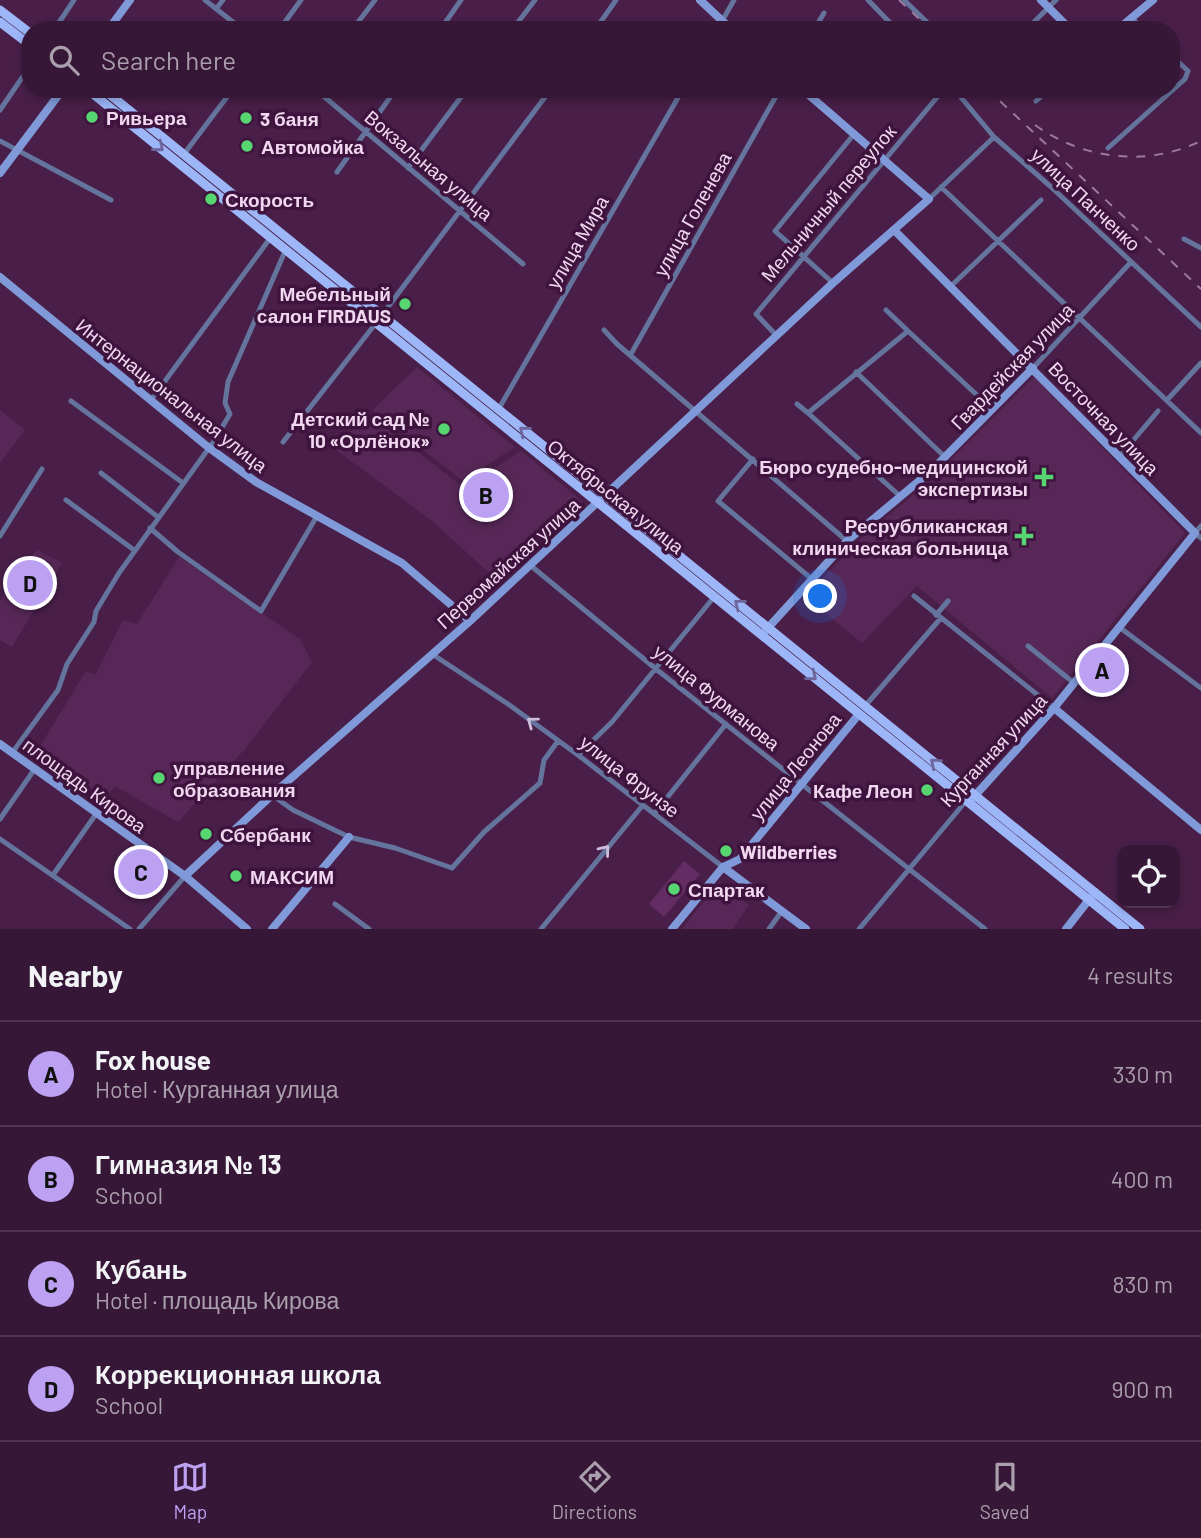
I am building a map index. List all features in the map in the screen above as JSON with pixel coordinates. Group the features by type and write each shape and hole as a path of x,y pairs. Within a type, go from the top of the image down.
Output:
{"main road":[{"path":"0,10 21,26"},
{"path":"0,22 21,38"},
{"name":"Октябрьская улица","path":"98,98 286,249 498,410 765,631 859,714 1092,896 1140,929"},
{"name":"Октябрьская улица","path":"114,98 596,503 714,597 865,705 971,799"},
{"name":"Октябрьская улица","path":"1092,896 1125,929"}],"street":[{"path":"60,21 74,0"},
{"path":"115,21 130,0"},
{"path":"205,0 231,21"},
{"path":"216,9 223,0"},
{"path":"286,21 302,0"},
{"path":"359,21 375,0"},
{"path":"446,21 461,0"},
{"path":"519,21 535,0"},
{"path":"601,21 616,0"},
{"path":"700,0 722,21 734,0"},
{"path":"868,0 888,21"},
{"path":"904,0 926,21"},
{"path":"1041,0 1062,21"},
{"path":"1035,21 1056,0"},
{"path":"1128,21 1153,0"},
{"path":"819,21 824,13"},
{"path":"1132,18 1135,21"},
{"path":"1180,63 1188,71 1180,83"},
{"path":"0,110 21,79"},
{"path":"0,173 56,98"},
{"path":"184,154 226,98"},
{"name":"Вокзальная улица","path":"326,98 523,264"},
{"path":"337,172 390,98"},
{"path":"408,168 460,98"},
{"path":"283,442 461,212 544,98"},
{"name":"улица Мира","path":"498,410 678,98"},
{"name":"улица Голенева","path":"631,354 775,98"},
{"path":"813,98 929,199"},
{"name":"Мельничный переулок","path":"777,336 756,314 936,98"},
{"name":"улица Панченко","path":"962,98 994,137 1201,327"},
{"path":"1036,101 1039,98"},
{"path":"1108,148 1164,98"},
{"path":"833,283 775,231 855,133"},
{"name":"Первомайская улица","path":"139,929 186,876 272,795 470,621 994,137"},
{"path":"0,141 63,172 111,200"},
{"path":"941,187 1201,433"},
{"path":"951,286 1041,200"},
{"name":"Восточная улица","path":"894,230 1199,532"},
{"path":"151,400 271,237"},
{"path":"1184,239 1201,248"},
{"path":"12,753 58,690 67,664 134,550 230,414 225,403 228,382 286,249"},
{"name":"Гвардейская улица","path":"765,631 848,541 945,457 1033,368 1131,262"},
{"name":"Интернациональная улица","path":"0,277 208,447 256,482 402,563 470,621"},
{"path":"886,310 992,409"},
{"path":"604,330 848,541"},
{"path":"808,414 908,331"},
{"path":"1167,400 1201,363"},
{"path":"856,372 945,457"},
{"path":"71,401 183,483"},
{"path":"797,404 901,497"},
{"path":"1120,456 1158,411"},
{"path":"753,459 718,500 813,580"},
{"path":"0,536 42,469"},
{"path":"101,472 158,517"},
{"path":"66,500 134,550"},
{"path":"150,528 178,552 261,611 317,515"},
{"name":"Курганная улица","path":"859,929 908,868 1054,708 1199,532"},
{"name":"улица Фурманова","path":"530,565 985,929"},
{"path":"914,596 1201,830"},
{"path":"578,755 612,722 714,597"},
{"name":"улица Леонова","path":"672,929 723,867 740,859 938,617 948,601"},
{"path":"1119,627 1201,688"},
{"path":"1028,646 1074,683"},
{"name":"улица Фрунзе","path":"432,653 578,755 806,929"},
{"path":"654,814 726,724"},
{"path":"272,795 293,810 349,837 395,848 452,868 484,832 540,783 544,760 558,741"},
{"name":"площадь Кирова","path":"0,744 186,876 247,929"},
{"path":"0,819 34,770"},
{"path":"541,929 642,805"},
{"path":"52,875 96,814"},
{"path":"271,929 349,837"},
{"path":"0,839 130,929"},
{"path":"1066,929 1092,896"},
{"path":"335,904 369,929"},
{"path":"769,929 782,911"}],"shaded area":[{"name":"Детский сад № 10 «Орлёнок»","path":"417,367 515,447 463,481 372,410"},
{"name":"Ресрубликанская клиническая больница","path":"1034,377 1185,533 1052,698 917,586 862,643 805,597 860,539 922,488"},
{"path":"0,410 25,430 0,463"},
{"path":"370,415 464,488 521,451 583,502 497,580 431,520 332,447"},
{"path":"37,550 62,563 12,647 0,640 0,601 21,564"},
{"path":"179,557 300,639 312,662 246,748 178,822 115,786 103,801 34,756 86,671 95,675 123,620 137,624"},
{"name":"Спартак","path":"684,861 700,874 664,917 649,904"},
{"path":"719,882 749,905 732,929 682,929"}],"railway":[{"path":"899,0 921,21"},
{"path":"997,98 1201,289"},
{"path":"1035,125 1074,146 1116,156 1159,154 1201,141"}],"place":[{"name":"Ривьера","path":"92,117"},
{"name":"3 баня","path":"246,118"},
{"name":"Автомойка","path":"247,146"},
{"name":"Скорость","path":"211,199"},
{"name":"Мебельный салон FIRDAUS","path":"405,304"},
{"name":"Детский сад № 10 «Орлёнок»","path":"444,429"},
{"name":"Бюро судебно-медицинской экспертизы","path":"1044,477"},
{"name":"Гимназия № 13","path":"486,495"},
{"name":"Ресрубликанская клиническая больница","path":"1024,536"},
{"name":"Коррекционная школа","path":"30,583"},
{"name":"Fox house","path":"1102,670"},
{"name":"управление образования","path":"159,778"},
{"name":"Кафе Леон","path":"927,790"},
{"name":"Сбербанк","path":"206,834"},
{"name":"Wildberries","path":"726,851"},
{"name":"Кубань","path":"141,872"},
{"name":"МАКСИМ","path":"236,876"},
{"name":"Спартак","path":"674,889"}]}
